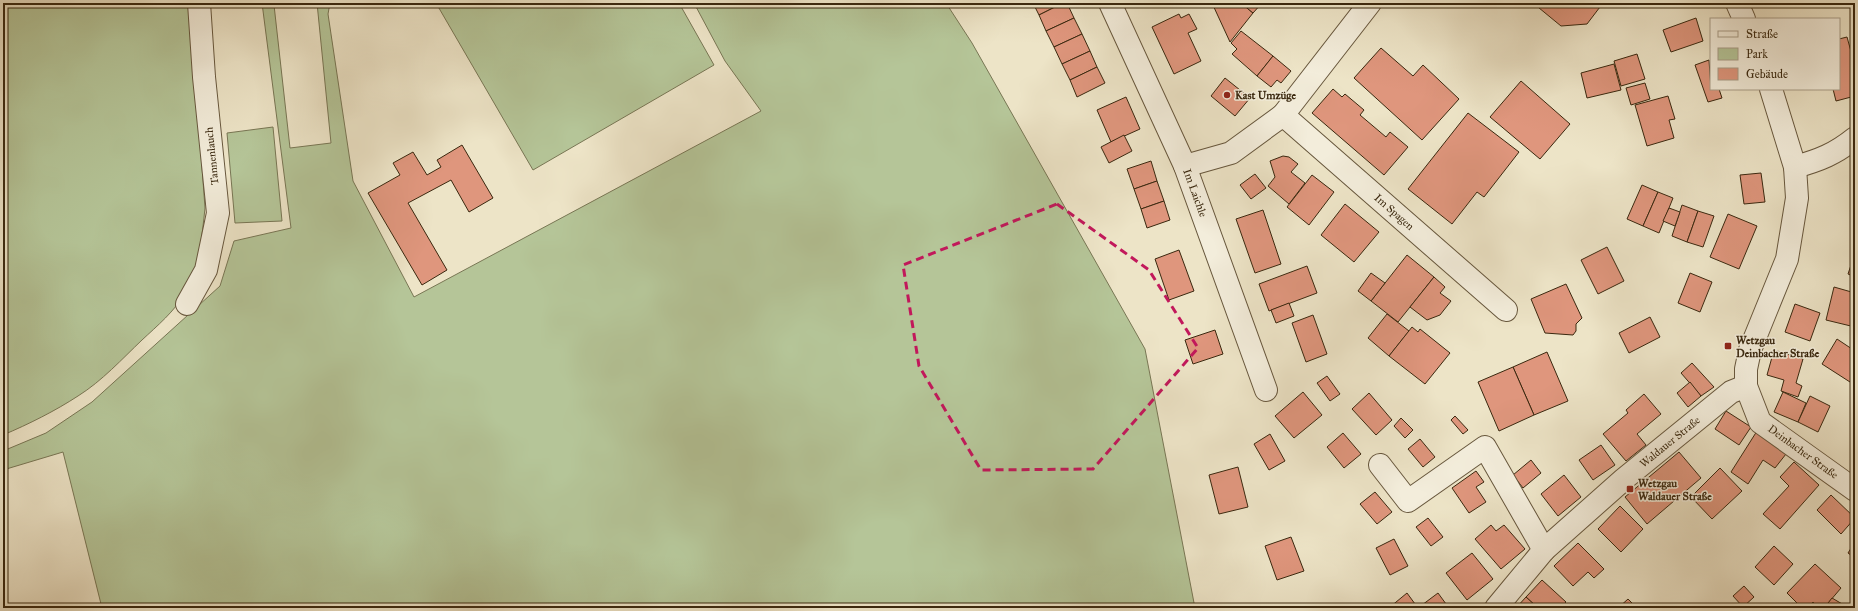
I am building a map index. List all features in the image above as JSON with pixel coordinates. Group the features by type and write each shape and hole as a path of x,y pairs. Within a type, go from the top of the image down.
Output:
{"street":[{"name":"Tannenlauch","path":"187,304 206,270 218,213 198,3"},
{"name":"Im Laichle","path":"1110,3 1185,166 1266,390"},
{"path":"1185,166 1231,153 1283,115 1370,3"},
{"path":"1737,3 1744,18"},
{"name":"Deinbacher Straße","path":"1771,90 1795,167 1797,198 1787,259 1750,350 1746,369 1746,386 1760,422 1855,490"},
{"name":"Im Spagen","path":"1283,115 1506,310"},
{"path":"1795,167 1829,156 1839,151 1855,138"},
{"name":"Waldauer Straße","path":"1496,608 1544,550 1624,479 1731,392 1746,386"},
{"path":"1380,465 1408,501 1485,447 1544,550"}],"highlighted area":[{"path":"1057,204 1149,270 1198,348 1093,469 981,470 919,366 903,265"}],"green space":[{"path":"3,3 190,3 205,208 201,241 194,273 181,300 171,312 112,370 87,390 51,412 3,435"},
{"path":"262,3 295,3 274,5 290,148 331,143 317,3 330,3 328,14 353,181 414,297 761,111 725,61 694,3 946,3 972,43 1145,349 1195,608 102,608 63,452 3,470 3,451 46,433 92,402 220,286 234,241 291,228"},
{"path":"436,3 679,3 714,65 533,170"},
{"path":"273,127 282,221 235,223 227,133"}],"building":[{"path":"1033,3 1063,3 1039,15"},
{"path":"1063,3 1067,3 1074,18 1046,31 1039,15"},
{"path":"1212,3 1241,3 1253,13 1230,42"},
{"path":"1241,3 1262,3 1253,13"},
{"path":"1533,3 1603,3 1587,24 1561,26"},
{"path":"1179,14 1181,18 1189,14 1197,29 1188,33 1201,61 1174,74 1152,27"},
{"path":"1074,18 1082,34 1054,47 1046,31"},
{"path":"1696,18 1703,41 1671,52 1663,30"},
{"path":"1241,31 1273,56 1257,76 1232,54 1237,49 1231,43"},
{"path":"1082,34 1090,51 1062,64 1054,47"},
{"path":"1847,37 1855,66 1855,96 1836,101 1833,90 1840,90 1840,39"},
{"path":"1381,48 1413,76 1423,65 1459,99 1422,140 1354,78"},
{"path":"1090,51 1097,67 1070,80 1062,64"},
{"path":"1637,54 1645,79 1621,86 1614,61"},
{"path":"1273,56 1291,71 1281,83 1277,80 1271,87 1257,76"},
{"path":"1709,60 1710,90 1719,90 1722,98 1708,102 1695,65"},
{"path":"1614,64 1621,90 1587,98 1581,73"},
{"path":"1097,67 1105,83 1077,97 1070,80"},
{"path":"1225,78 1250,98 1235,116 1211,96"},
{"path":"1521,81 1570,124 1540,159 1490,117"},
{"path":"1645,83 1650,99 1631,105 1626,88"},
{"path":"1333,89 1342,97 1345,94 1364,110 1360,115 1386,137 1390,132 1408,147 1384,175 1312,113"},
{"path":"1668,96 1675,119 1669,120 1674,138 1647,146 1635,105"},
{"path":"1126,97 1140,129 1111,142 1097,110"},
{"path":"1468,113 1519,152 1484,197 1477,192 1452,224 1408,189"},
{"path":"1124,135 1132,151 1109,163 1101,147"},
{"path":"462,145 493,198 469,212 451,180 408,203 447,270 422,285 368,193 400,175 393,163 413,152 427,175 441,167 437,160"},
{"path":"1283,156 1289,157 1298,164 1291,172 1305,183 1289,204 1268,186 1275,177 1270,161"},
{"path":"1151,161 1157,181 1134,189 1127,169"},
{"path":"1761,173 1765,202 1744,204 1740,175"},
{"path":"1255,174 1266,188 1251,199 1240,185"},
{"path":"1312,175 1334,192 1309,225 1287,207"},
{"path":"1157,181 1164,201 1141,209 1134,189"},
{"path":"1642,185 1658,192 1643,226 1627,219"},
{"path":"1658,192 1673,198 1659,233 1643,226"},
{"path":"1164,201 1170,220 1147,228 1141,209"},
{"path":"1345,204 1379,232 1354,262 1321,235"},
{"path":"1682,205 1698,211 1687,242 1672,236"},
{"path":"1669,208 1680,212 1675,226 1663,221"},
{"path":"1263,210 1281,264 1255,273 1236,219"},
{"path":"1698,211 1714,216 1703,247 1687,242"},
{"path":"1728,214 1757,226 1739,269 1710,257"},
{"path":"1607,247 1624,281 1598,294 1581,260"},
{"path":"1179,250 1194,291 1169,300 1155,259"},
{"path":"1855,253 1855,277 1848,274"},
{"path":"1407,255 1434,277 1398,322 1371,301"},
{"path":"1307,266 1317,293 1269,311 1259,284"},
{"path":"1371,273 1385,283 1371,301 1358,291"},
{"path":"1690,273 1712,282 1700,312 1678,303"},
{"path":"1434,277 1445,287 1440,293 1451,301 1440,315 1427,320 1410,307"},
{"path":"1566,284 1582,318 1576,324 1576,331 1573,335 1545,333 1531,299"},
{"path":"1834,287 1855,293 1855,327 1826,320"},
{"path":"1289,303 1294,316 1276,323 1271,310"},
{"path":"1795,304 1820,313 1810,341 1785,332"},
{"path":"1387,314 1409,331 1389,356 1368,338"},
{"path":"1313,315 1327,354 1306,362 1292,323"},
{"path":"1650,317 1660,337 1629,353 1619,333"},
{"path":"1412,327 1418,332 1420,329 1450,353 1425,384 1389,356"},
{"path":"1215,330 1223,354 1193,364 1185,340"},
{"path":"1837,339 1855,351 1855,374 1850,382 1822,364"},
{"path":"1774,350 1803,359 1796,383 1802,386 1798,397 1781,391 1784,380 1767,375"},
{"path":"1547,352 1568,401 1534,415 1513,367"},
{"path":"1692,363 1714,387 1701,396 1681,373"},
{"path":"1513,367 1534,415 1499,431 1478,382"},
{"path":"1327,376 1340,394 1330,401 1317,383"},
{"path":"1690,382 1701,396 1688,407 1677,393"},
{"path":"1303,392 1322,415 1294,438 1275,416"},
{"path":"1783,392 1806,403 1798,422 1774,412"},
{"path":"1369,393 1392,420 1376,435 1352,409"},
{"path":"1644,394 1661,414 1637,434 1646,445 1626,461 1603,434 1628,413 1626,410"},
{"path":"1810,396 1830,406 1818,432 1798,422"},
{"path":"1726,411 1751,427 1739,445 1715,429"},
{"path":"1455,416 1468,430 1463,434 1451,420"},
{"path":"1401,418 1413,430 1405,438 1394,426"},
{"path":"1757,431 1786,454 1775,468 1763,460 1748,484 1731,472"},
{"path":"1343,433 1361,454 1344,468 1327,447"},
{"path":"1270,434 1285,461 1269,470 1254,444"},
{"path":"1420,439 1435,457 1423,467 1408,449"},
{"path":"1601,445 1615,465 1593,480 1579,460"},
{"path":"1679,452 1701,478 1647,524 1625,497"},
{"path":"1531,460 1541,473 1523,488 1513,475"},
{"path":"1794,462 1819,485 1780,529 1763,514 1789,486 1780,477"},
{"path":"1238,467 1248,507 1219,514 1209,475"},
{"path":"1720,468 1742,491 1712,519 1691,497"},
{"path":"1476,471 1484,482 1476,487 1486,502 1469,513 1452,488"},
{"path":"1564,475 1581,497 1558,516 1541,494"},
{"path":"1375,492 1392,512 1377,524 1360,504"},
{"path":"1831,495 1855,518 1841,534 1817,510"},
{"path":"1620,506 1643,529 1621,552 1598,529"},
{"path":"1428,518 1443,537 1431,546 1416,527"},
{"path":"1491,525 1496,531 1504,525 1525,549 1501,569 1475,539"},
{"path":"1291,537 1304,571 1277,580 1265,546"},
{"path":"1394,539 1408,566 1390,575 1376,548"},
{"path":"1855,542 1855,558 1848,553"},
{"path":"1578,543 1604,569 1594,578 1588,572 1573,586 1554,566"},
{"path":"1774,546 1793,564 1774,585 1755,567"},
{"path":"1472,553 1493,579 1467,600 1446,573"},
{"path":"1815,564 1841,588 1824,608 1818,608 1813,602 1808,608 1793,608 1797,603 1787,593"},
{"path":"1542,580 1566,602 1560,608 1538,608 1526,597"},
{"path":"1744,586 1754,597 1743,607 1733,596"},
{"path":"1407,593 1418,608 1390,607"},
{"path":"1438,593 1449,608 1418,608"},
{"path":"1526,597 1538,608 1516,608"},
{"path":"1832,598 1849,608 1824,608"},
{"path":"1628,599 1637,608 1618,608"}],"place":[{"name":"Kast Umzüge","path":"1227,95"},
{"name":"Wetzgau Deinbacher Straße","path":"1728,346"},
{"name":"Wetzgau Waldauer Straße","path":"1630,489"}]}
